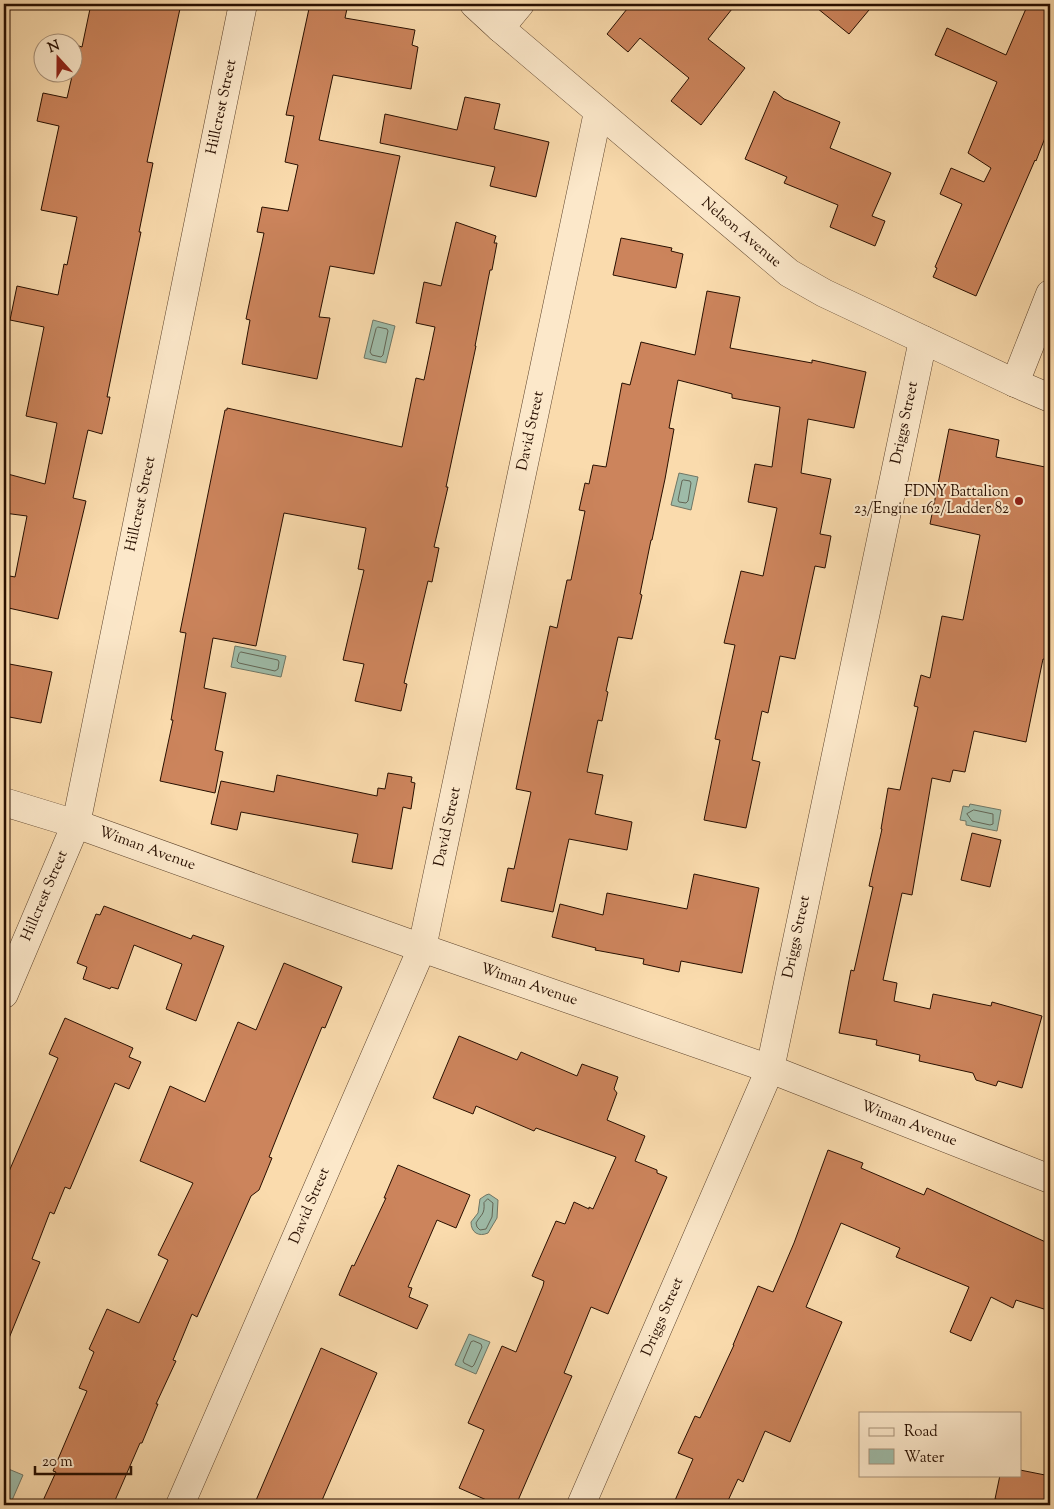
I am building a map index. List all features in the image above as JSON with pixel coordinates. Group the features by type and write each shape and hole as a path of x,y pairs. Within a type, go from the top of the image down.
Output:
{"street":[{"name":"Hillcrest Street","path":"4,994 76,824 243,4"},
{"name":"Nelson Avenue","path":"474,4 598,112 789,272 824,293 1014,383 1050,398"},
{"path":"500,28 520,4"},
{"name":"David Street","path":"180,1505 422,948 598,112"},
{"path":"1014,383 1050,294"},
{"name":"Driggs Street","path":"582,1505 770,1069 923,340"},
{"name":"Wiman Avenue","path":"4,802 76,824 422,948 770,1069 1050,1179"}],"water":[{"path":"373,320 395,326 386,363 364,358"},
{"path":"679,473 698,477 691,510 671,505"},
{"path":"235,646 286,656 281,677 231,667"},
{"path":"970,804 1001,810 997,831 966,825 966,821 960,820 963,806 969,807"},
{"path":"489,1194 498,1200 497,1218 488,1233 479,1234 472,1229 471,1222 478,1213 480,1199"},
{"path":"469,1334 490,1342 476,1374 455,1365"},
{"path":"6,1468 23,1475 10,1505 4,1505 4,1474"}],"building":[{"path":"91,4 181,4 147,162 153,163 139,232 141,232 107,397 110,397 102,434 88,430 73,498 86,501 58,619 4,607 4,575 15,577 27,516 4,513 4,473 45,484 57,423 26,416 44,327 10,320 17,286 58,295 64,264 67,265 77,217 41,210 59,126 37,121 43,93 67,98 71,82 82,82 82,47"},
{"path":"310,4 348,4 345,18 415,30 412,45 418,47 411,89 333,75 319,140 400,156 374,274 330,266 319,317 330,318 317,379 242,364 250,320 246,319 264,233 257,232 262,207 288,211 298,165 285,162 294,116 286,115"},
{"path":"631,4 736,4 708,39 745,68 701,125 671,101 689,78 640,38 628,52 607,34"},
{"path":"812,4 874,4 849,34"},
{"path":"1028,4 1050,4 1050,125 976,296 933,277 937,268 935,267 962,204 940,194 951,168 984,182 991,168 968,153 997,82 935,55 947,28 1006,55"},
{"path":"774,91 784,99 840,122 830,148 891,173 872,216 885,221 875,246 830,227 838,205 784,183 787,177 745,159"},
{"path":"465,97 500,104 494,129 549,142 536,197 490,186 495,167 380,143 385,114 457,130"},
{"path":"456,222 496,236 494,243 497,243 446,487 448,487 434,547 439,548 432,582 428,581 404,683 407,684 401,711 355,701 364,664 343,660 364,570 358,569 366,528 284,513 256,646 213,638 204,688 226,693 215,750 223,752 215,793 160,781 173,720 171,720 186,633 180,632 225,410 227,408 402,447 416,378 424,380 435,327 416,323 424,282 441,286"},
{"path":"621,238 672,248 671,251 683,254 676,288 613,275"},
{"path":"707,291 740,297 730,348 812,363 812,360 866,372 854,428 808,419 801,473 831,479 820,534 831,536 825,568 815,566 795,659 780,656 768,713 762,711 752,760 760,762 746,828 704,820 720,740 715,739 735,645 724,643 741,571 763,576 777,508 748,502 755,464 772,467 780,407 732,398 732,394 678,380 669,428 674,429 632,639 618,637 606,691 608,692 602,721 598,720 587,772 603,775 595,814 632,822 627,850 569,839 553,912 501,901 508,868 514,869 531,792 516,789 550,626 557,628 567,580 571,580 585,511 579,510 585,483 589,484 593,465 606,467 622,383 630,385 641,342 695,355"},
{"path":"949,429 999,440 996,457 1050,468 1050,660 1043,659 1026,742 974,731 965,772 953,770 950,782 932,778 912,895 902,893 883,980 897,983 894,1001 930,1009 933,994 991,1006 992,1002 1042,1016 1022,1088 998,1081 996,1086 976,1080 973,1073 919,1061 920,1055 876,1045 877,1040 839,1033 851,970 854,971 873,887 869,886 882,829 888,788 900,790 918,707 914,706 921,675 930,678 942,616 963,620 980,535 930,524"},
{"path":"4,663 52,672 41,723 4,716"},
{"path":"388,773 412,777 411,782 415,783 411,809 403,807 392,869 352,862 358,834 241,812 237,830 211,824 221,781 274,792 277,775 377,796 378,788 385,789"},
{"path":"972,833 1001,840 990,887 961,880"},
{"path":"694,874 759,888 742,973 681,961 679,972 643,964 644,959 595,950 596,948 552,937 560,904 603,915 607,893 687,909"},
{"path":"104,906 191,939 193,935 224,946 196,1021 166,1009 182,964 134,945 118,989 111,987 110,989 83,979 87,967 77,963 96,914 100,915"},
{"path":"284,963 342,987 325,1028 322,1027 291,1102 269,1157 272,1158 259,1190 251,1196 197,1317 192,1314 173,1360 176,1361 156,1404 158,1404 142,1443 140,1443 113,1505 41,1505 56,1472 53,1471 87,1391 79,1388 94,1352 89,1349 107,1309 139,1323 168,1260 158,1255 193,1183 140,1161 170,1086 205,1102 238,1022 256,1030"},
{"path":"65,1018 133,1048 129,1057 141,1062 129,1089 115,1083 70,1189 65,1187 54,1214 50,1212 32,1259 40,1262 5,1348 4,1183 58,1058 49,1054"},
{"path":"459,1036 517,1060 521,1052 577,1076 582,1064 618,1077 614,1089 617,1093 607,1120 645,1136 635,1161 657,1170 657,1173 667,1177 608,1314 591,1307 564,1373 572,1376 516,1505 498,1505 459,1488 484,1430 468,1423 502,1346 516,1352 543,1286 544,1281 532,1276 556,1221 565,1224 574,1202 593,1209 616,1157 536,1128 534,1131 476,1106 473,1114 433,1098"},
{"path":"828,1150 863,1163 861,1168 924,1195 927,1188 1050,1244 1050,1311 1016,1300 1013,1308 991,1297 971,1341 950,1332 969,1287 896,1257 900,1248 841,1223 806,1307 842,1322 790,1442 765,1431 743,1482 738,1479 726,1505 673,1505 693,1459 678,1453 695,1416 700,1418 734,1345 758,1286 773,1292 794,1243"},
{"path":"398,1165 470,1195 456,1228 437,1220 408,1287 412,1288 409,1297 428,1305 417,1329 339,1295 386,1198 384,1198"},
{"path":"321,1348 377,1373 320,1505 254,1505"},
{"path":"1022,1470 1050,1476 1050,1505 1023,1505 995,1499 1000,1476 1022,1476"}],"place":[{"name":"FDNY Battalion 23/Engine 162/Ladder 82","path":"1019,501"}]}
